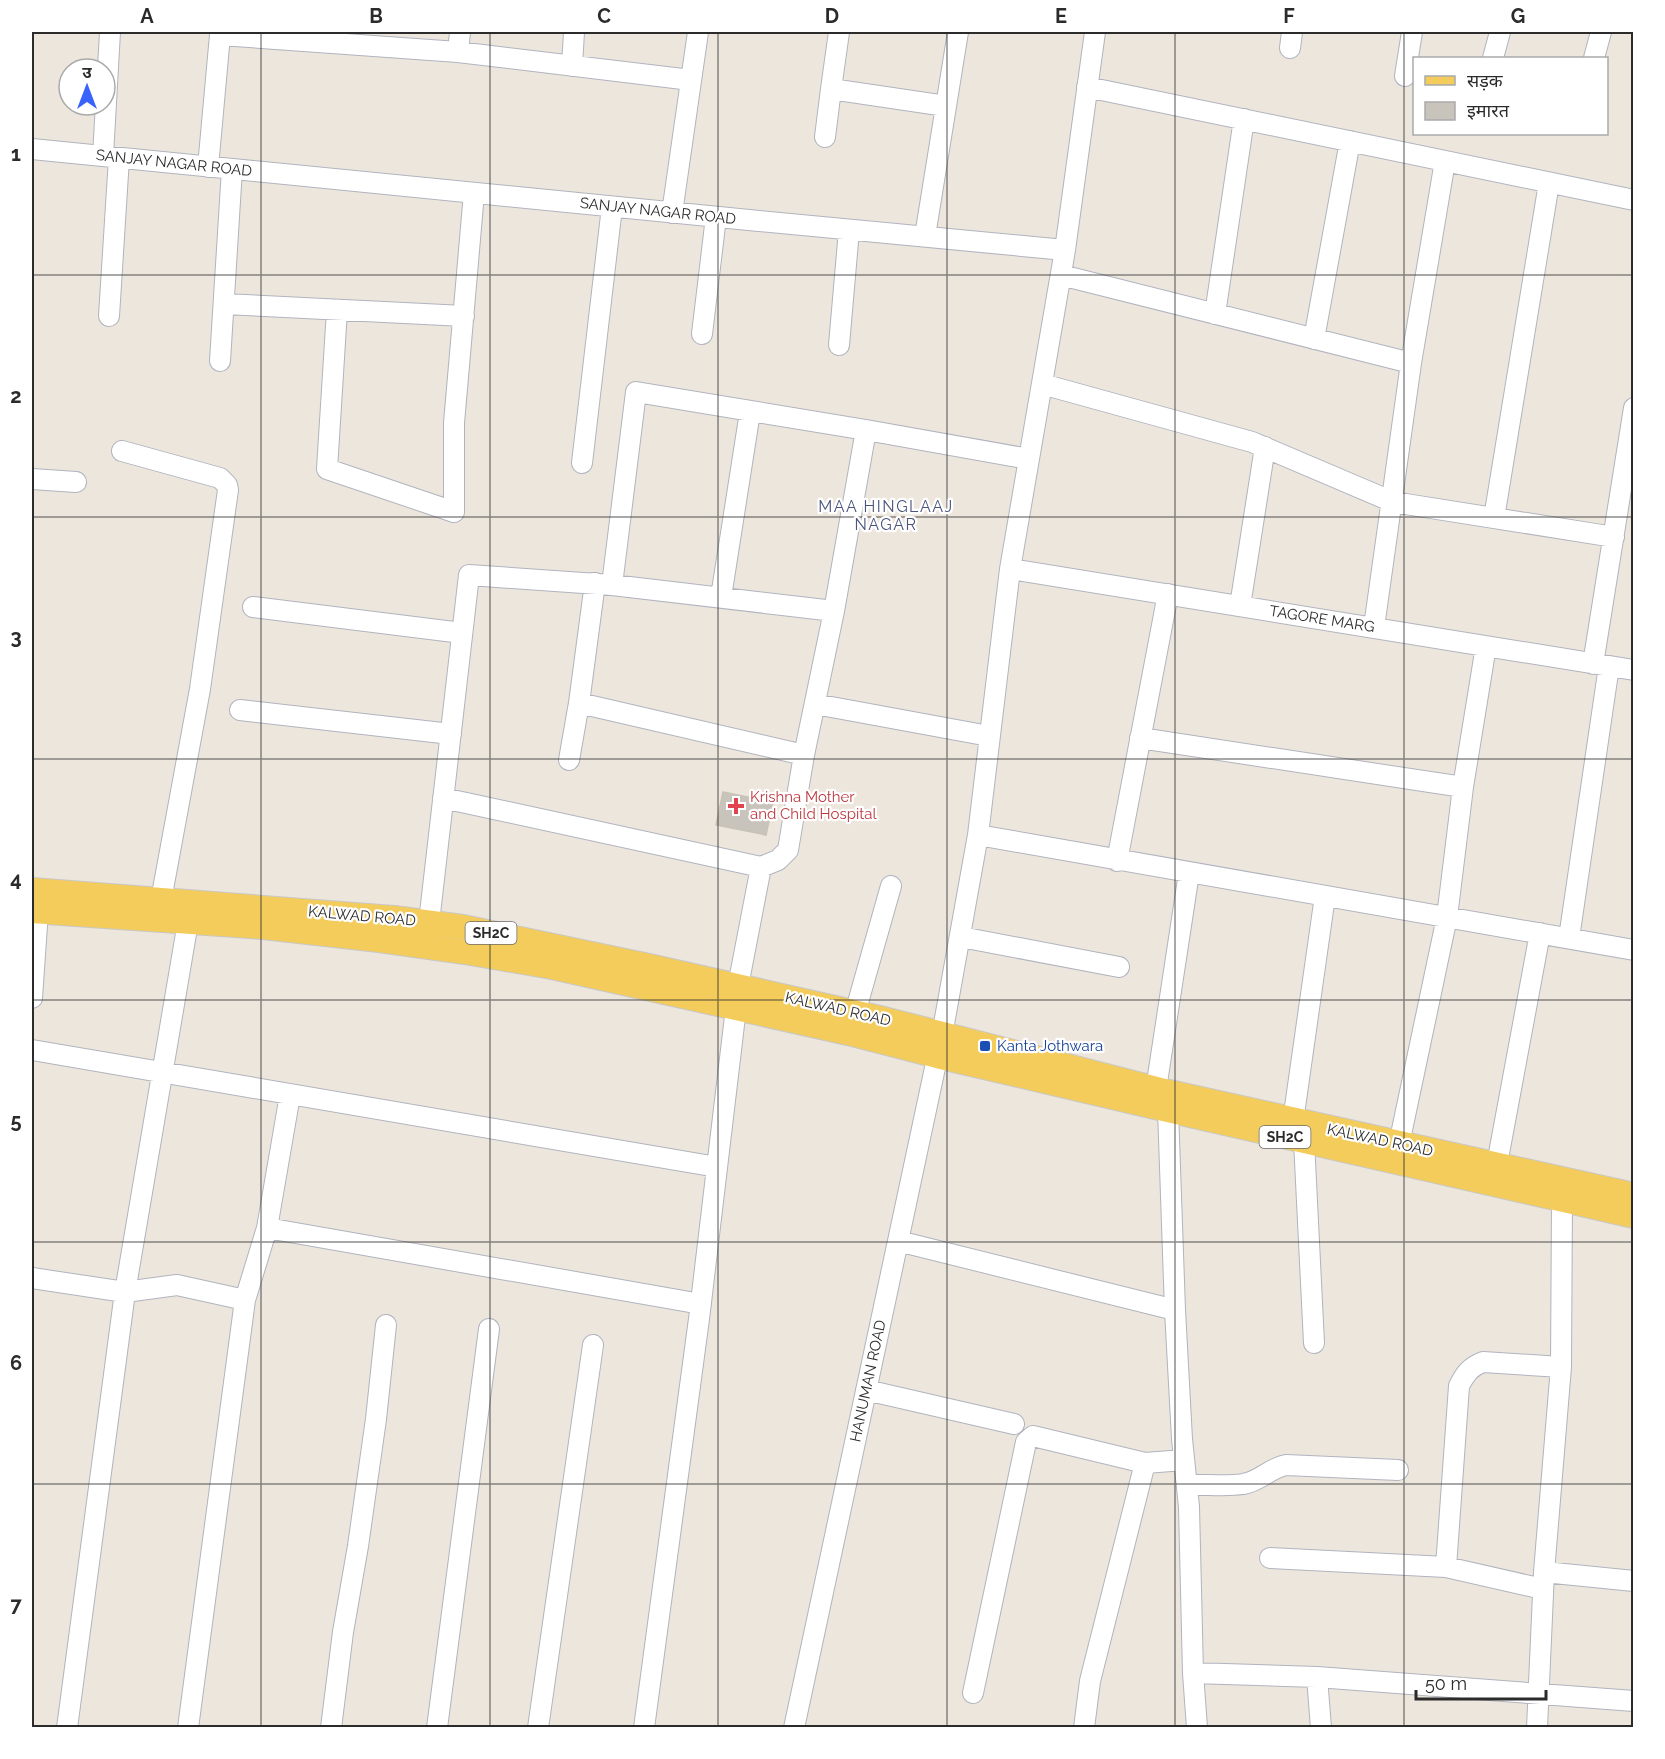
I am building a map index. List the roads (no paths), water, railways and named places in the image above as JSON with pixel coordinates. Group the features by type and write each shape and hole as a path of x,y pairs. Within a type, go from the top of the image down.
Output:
{"main road":[{"name":"KALWAD ROAD","path":"34,904 161,900 429,922 463,927 737,997 848,1033 940,1046 1156,1089 1298,1131 1562,1200 1634,1216"},
{"name":"KALWAD ROAD","path":"34,904 188,922 356,937 457,951 737,997 855,1013 940,1046 1168,1110 1298,1131 1399,1144 1634,1195"},
{"path":"457,951 463,927"}],"street":[{"path":"109,316 110,32"},
{"path":"458,52 460,32"},
{"path":"572,66 574,32"},
{"path":"672,213 698,32"},
{"path":"825,136 839,32"},
{"path":"925,237 958,32"},
{"path":"1065,250 1095,32"},
{"path":"1405,76 1412,32"},
{"path":"1493,57 1500,32"},
{"path":"1594,57 1601,32"},
{"path":"208,167 220,35 334,37 691,80"},
{"path":"1087,87 1634,200"},
{"path":"831,90 946,106"},
{"path":"1215,314 1244,119"},
{"path":"1314,339 1350,141"},
{"name":"SANJAY NAGAR ROAD","path":"32,149 1065,250"},
{"path":"1374,627 1411,363 1445,161"},
{"path":"220,361 232,169"},
{"path":"1494,518 1549,183"},
{"path":"337,310 327,469 454,512 454,423 474,193"},
{"path":"582,462 612,207"},
{"path":"702,334 716,217"},
{"path":"839,345 849,230"},
{"name":"HANUMAN ROAD","path":"794,1728 940,1046 961,937 978,835 1010,569 1065,250"},
{"path":"1061,275 1411,363"},
{"path":"224,304 464,316"},
{"path":"1042,384 1252,442 1393,502 1614,537"},
{"path":"569,760 604,584 636,392 1029,459"},
{"path":"1569,938 1614,537 1634,408"},
{"path":"721,597 750,412"},
{"path":"443,798 761,867 778,860 788,850 866,430"},
{"path":"1240,606 1265,447"},
{"path":"122,451 220,478 227,485 228,490 200,688 161,900"},
{"path":"32,478 76,482"},
{"name":"TAGORE MARG","path":"1010,569 1634,670"},
{"path":"429,922 469,575 604,584 834,611"},
{"path":"1117,861 1168,594"},
{"path":"253,607 462,633"},
{"path":"1399,1144 1448,918 1463,787 1486,646"},
{"path":"579,703 804,755"},
{"path":"815,704 989,736"},
{"path":"240,710 451,734"},
{"path":"1140,738 1463,787"},
{"path":"978,835 1634,950"},
{"path":"644,1728 701,1304 737,997 761,867"},
{"path":"1156,1089 1189,873"},
{"path":"855,1013 891,886"},
{"path":"1314,1343 1298,1131 1325,896"},
{"path":"32,998 34,904"},
{"path":"67,1728 125,1292 188,922"},
{"path":"1497,1164 1540,933"},
{"path":"961,937 1119,967"},
{"path":"32,1050 717,1167"},
{"path":"188,1728 245,1300 267,1228 290,1095"},
{"path":"1168,1110 1175,1310 1189,1507 1193,1673 1197,1728"},
{"path":"1537,1728 1544,1581 1560,1367 1562,1200"},
{"path":"267,1228 701,1304"},
{"path":"898,1240 1175,1310"},
{"path":"32,1278 125,1292 177,1285 245,1300"},
{"path":"331,1728 343,1632 376,1419 387,1324"},
{"path":"437,1728 489,1329"},
{"path":"538,1728 593,1345"},
{"path":"1446,1567 1459,1386 1473,1366 1483,1362 1560,1367"},
{"path":"866,1390 1014,1424"},
{"path":"973,1693 1026,1442 1033,1436 1145,1462 1184,1460"},
{"path":"1084,1728 1090,1681 1145,1462"},
{"path":"1187,1485 1244,1484 1258,1479 1274,1467 1286,1465 1398,1470"},
{"path":"1270,1557 1446,1567 1544,1581 1634,1581"},
{"path":"1193,1673 1317,1677 1634,1701"},
{"path":"1317,1677 1321,1728"}],"place":[{"name":"Krishna Mother and Child Hospital","path":"736,806"},
{"name":"Kanta Jothwara","path":"985,1046"}],"district":[{"name":"MAA HINGLAAJ NAGAR","path":"886,515"}]}
